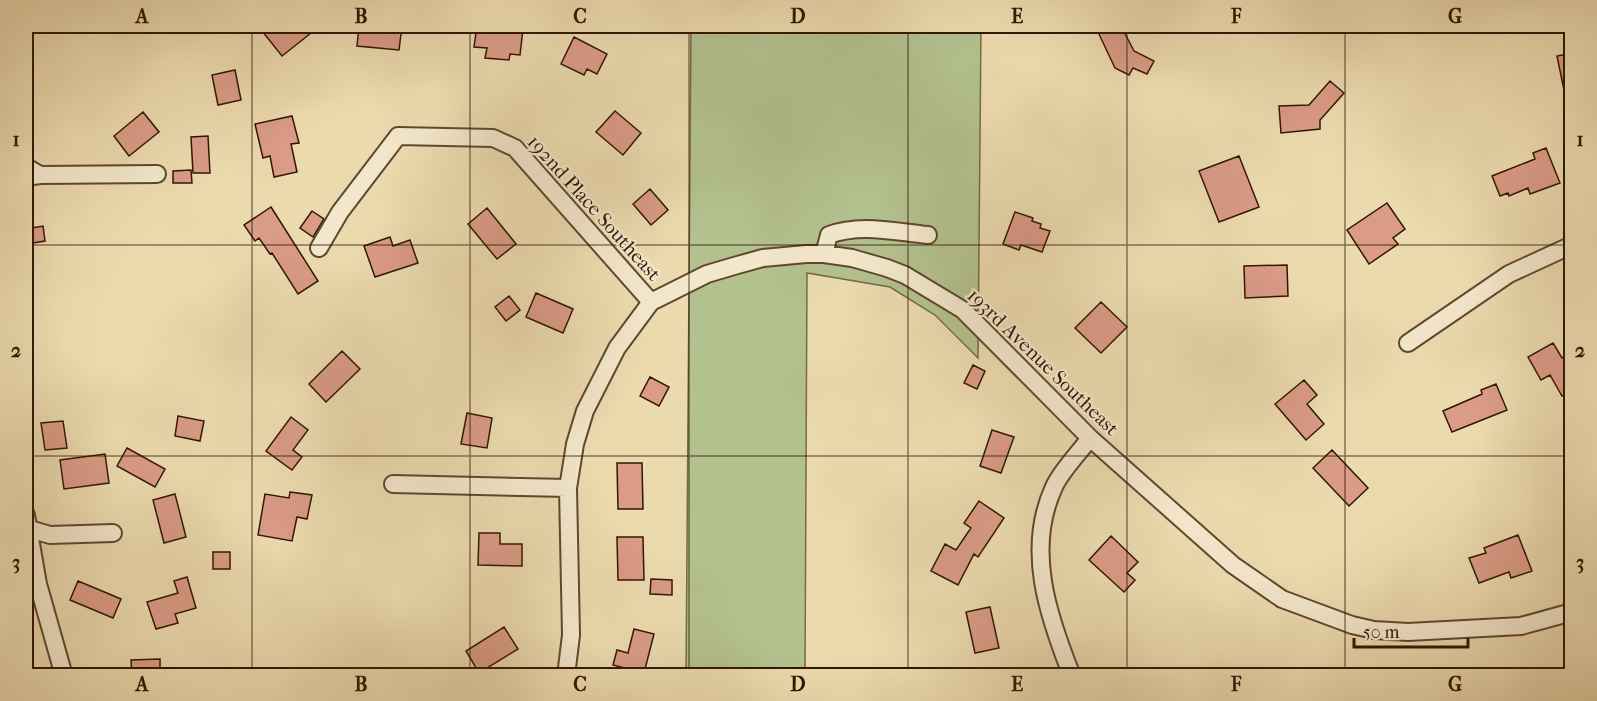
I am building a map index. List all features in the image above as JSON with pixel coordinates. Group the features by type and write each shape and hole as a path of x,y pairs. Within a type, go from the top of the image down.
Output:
{"street":[{"name":"192nd Place Southeast","path":"319,248 340,212 398,136 493,138 515,148 651,302"},
{"path":"30,173 157,174"},
{"path":"824,254 829,235 838,231 866,228 928,235"},
{"path":"1408,343 1509,274 1572,245"},
{"name":"193rd Avenue Southeast","path":"566,675 571,635 568,488 575,444 585,411 617,348 651,302 707,274 762,258 824,254 852,258 905,275 963,310 1090,438 1233,565 1282,599 1352,625 1374,630 1408,632 1521,626 1572,612"},
{"path":"1072,675 1052,625 1039,563 1043,523 1054,486 1090,438"},
{"path":"393,484 568,488"},
{"path":"26,524 50,535 112,533"},
{"path":"26,524 38,584 64,675"}],"green space":[{"path":"691,26 981,26 978,358 935,315 890,287 807,273 805,675 686,676"}],"building":[{"path":"258,26 304,26 311,33 282,56"},
{"path":"359,26 402,26 399,50 357,46"},
{"path":"477,26 523,29 520,55 510,54 509,60 485,58 487,48 474,47"},
{"path":"1112,26 1121,26 1134,51 1154,61 1147,74 1133,68 1129,75 1115,68 1098,32"},
{"path":"574,37 607,54 597,74 587,69 584,75 561,64"},
{"path":"1572,53 1572,100 1566,100 1557,56"},
{"path":"235,70 241,100 218,105 212,75"},
{"path":"1330,81 1344,93 1320,120 1320,129 1281,133 1279,106 1309,105"},
{"path":"615,111 641,133 623,155 596,132"},
{"path":"143,112 159,132 129,156 114,136"},
{"path":"292,116 299,143 291,144 297,172 274,177 270,156 263,158 255,124"},
{"path":"208,136 210,173 193,173 191,137"},
{"path":"1546,148 1560,183 1530,194 1528,188 1509,196 1508,193 1500,196 1492,176 1535,159 1533,153"},
{"path":"1239,156 1259,207 1219,222 1199,171"},
{"path":"191,170 192,183 173,183 173,171"},
{"path":"650,189 668,210 651,225 633,204"},
{"path":"1387,203 1405,229 1393,238 1398,244 1369,264 1347,230"},
{"path":"271,207 318,281 298,294 272,253 270,254 259,238 255,241 244,225"},
{"path":"487,208 516,244 497,259 468,224"},
{"path":"312,211 324,219 313,237 300,228"},
{"path":"1015,212 1033,218 1032,221 1041,224 1040,228 1050,231 1042,252 1021,245 1019,250 1003,244"},
{"path":"43,226 45,241 26,244 26,229"},
{"path":"390,237 393,246 410,240 418,263 375,277 364,246"},
{"path":"1287,265 1288,296 1245,298 1244,266"},
{"path":"536,293 573,309 563,333 526,317"},
{"path":"509,296 520,310 506,321 495,307"},
{"path":"1101,302 1127,327 1101,353 1075,328"},
{"path":"1553,343 1562,358 1572,352 1572,391 1562,396 1550,375 1541,380 1528,357"},
{"path":"342,351 360,369 326,402 309,384"},
{"path":"973,365 985,371 977,389 964,383"},
{"path":"650,377 669,387 659,406 640,396"},
{"path":"1304,380 1317,395 1307,404 1324,424 1306,440 1275,404"},
{"path":"1496,384 1507,410 1452,432 1443,411 1482,394 1481,390"},
{"path":"467,413 492,418 487,448 461,444"},
{"path":"178,416 204,421 200,441 175,436"},
{"path":"291,417 308,430 293,450 302,457 292,470 266,451"},
{"path":"63,421 67,448 45,450 41,423"},
{"path":"992,430 1014,437 1001,473 980,466"},
{"path":"127,448 165,469 155,487 117,466"},
{"path":"1332,450 1368,488 1349,506 1313,468"},
{"path":"105,454 109,483 64,489 60,460"},
{"path":"617,463 642,463 643,509 618,509"},
{"path":"290,492 312,495 307,519 297,517 292,541 258,535 265,494 289,498"},
{"path":"175,494 186,537 164,543 153,500"},
{"path":"979,501 1004,518 978,557 974,554 958,585 931,571 945,544 956,550 971,528 964,523"},
{"path":"479,533 500,533 500,544 522,544 522,566 478,565"},
{"path":"1518,535 1532,571 1511,578 1509,572 1479,583 1469,558 1486,553 1484,548"},
{"path":"1111,536 1138,562 1127,573 1135,580 1124,592 1089,560"},
{"path":"617,537 643,537 644,580 618,580"},
{"path":"213,552 230,552 230,569 213,569"},
{"path":"187,577 196,608 175,614 178,623 156,629 147,602 178,593 174,581"},
{"path":"651,579 672,580 672,595 650,594"},
{"path":"78,581 121,599 113,618 70,600"},
{"path":"990,607 999,648 975,653 966,612"},
{"path":"504,627 518,649 479,673 466,651"},
{"path":"634,629 654,634 644,673 613,665 617,650 628,653"},
{"path":"160,659 160,675 132,675 131,660"}]}
